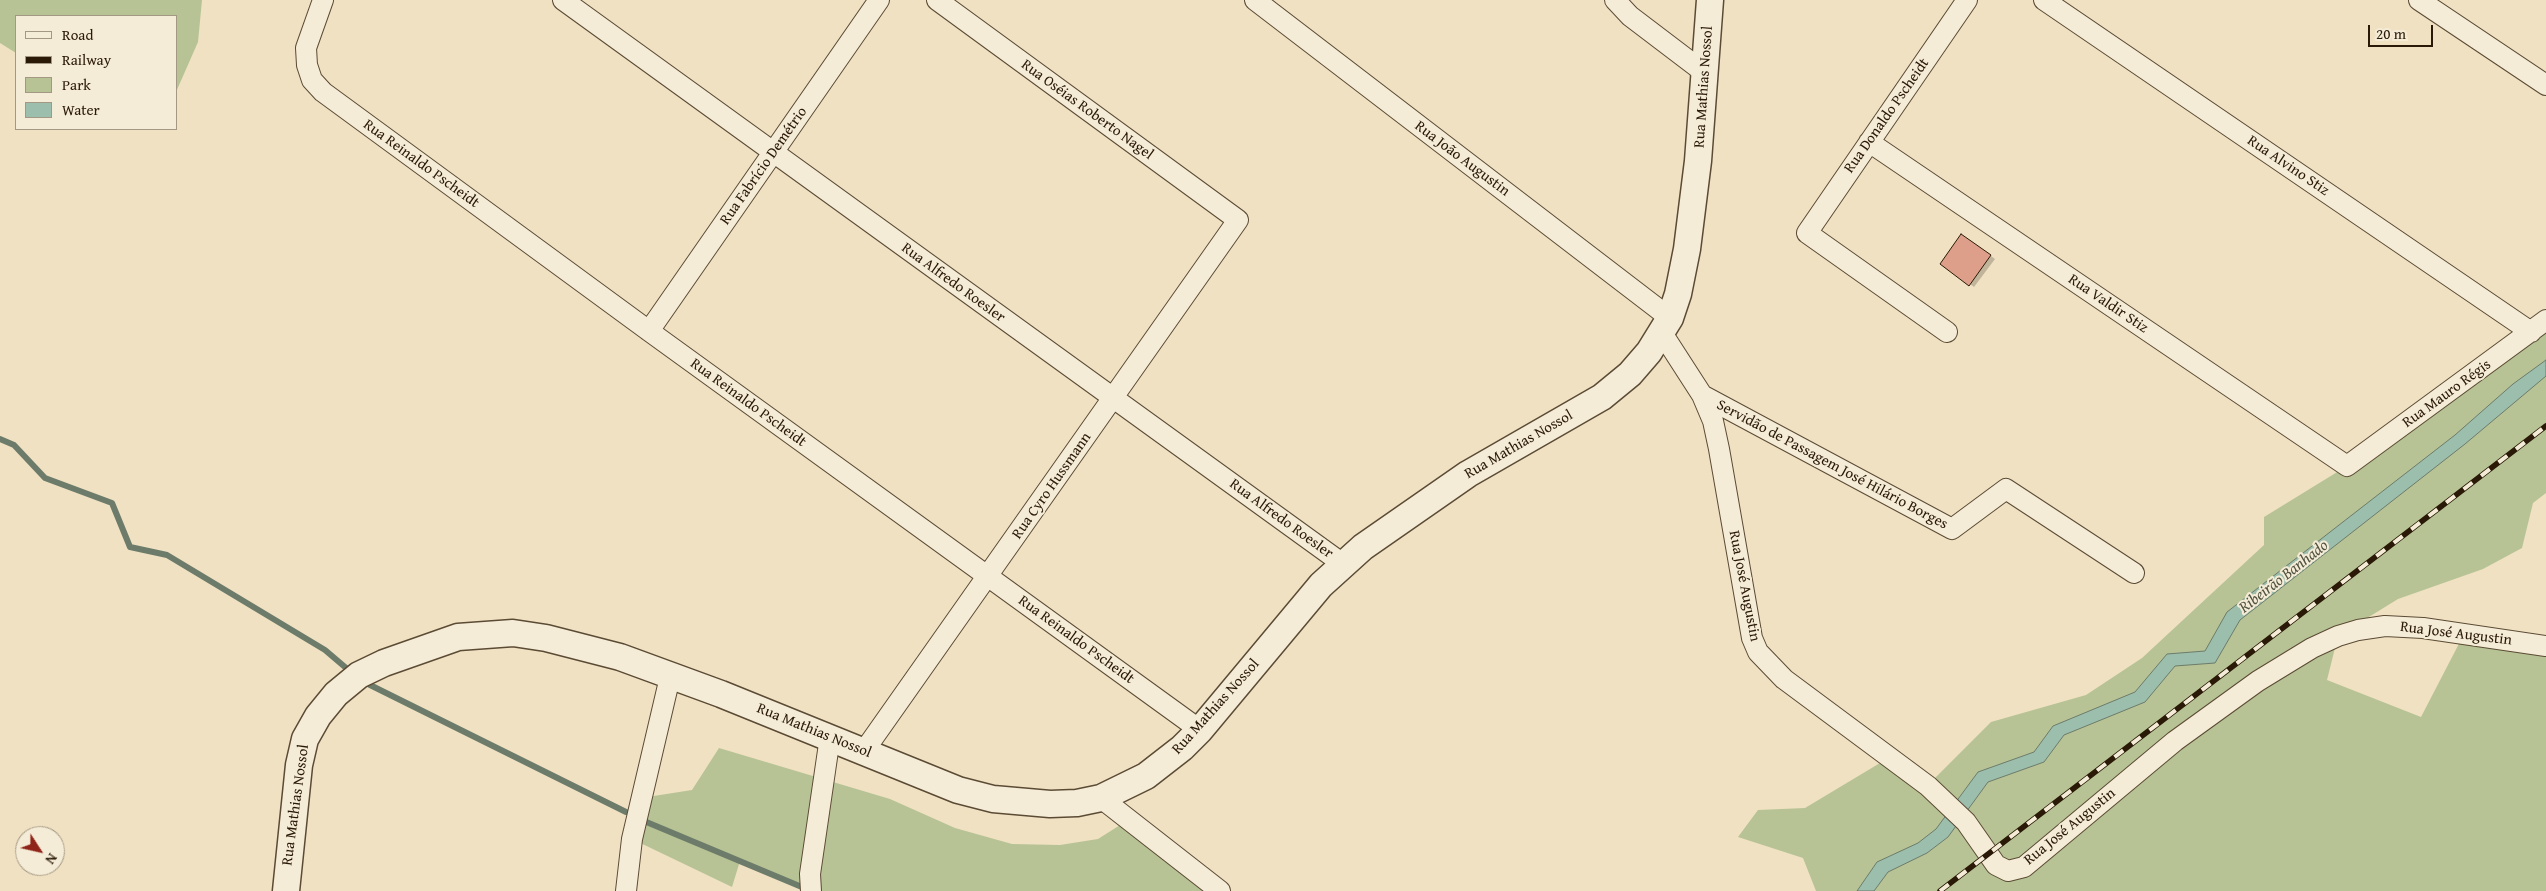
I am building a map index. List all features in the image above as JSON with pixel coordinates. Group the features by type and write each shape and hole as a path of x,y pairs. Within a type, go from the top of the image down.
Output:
{"street":[{"name":"Rua Reinaldo Pscheidt","path":"323,0 306,48 307,65 312,80 323,92 1200,730"},
{"name":"Rua Alfredo Roesler","path":"563,0 1343,564"},
{"name":"Rua Fabrício Demétrio","path":"649,331 879,0"},
{"name":"Rua Oséias Roberto Nagel","path":"937,0 1238,220"},
{"name":"Rua João Augustin","path":"1255,0 1666,325"},
{"path":"1615,0 1630,16 1705,73"},
{"name":"Rua Mathias Nossol","path":"286,891 294,802 304,738 318,716 336,694 359,675 384,663 458,637 513,633 546,638 620,657 670,677 721,694 958,790 993,798 1050,804 1077,803 1101,798 1151,772 1182,748 1200,730 1321,585 1343,564 1384,530 1468,474 1602,397 1630,374 1666,325 1678,294 1687,249 1698,161 1710,0"},
{"name":"Rua Donaldo Pscheidt","path":"1947,332 1806,233 1967,0"},
{"name":"Rua Alvino Stiz","path":"2044,0 2539,326"},
{"path":"2419,0 2546,85"},
{"name":"Rua Valdir Stiz","path":"1869,142 2347,466"},
{"name":"Rua Cyro Hussmann","path":"864,751 1238,220"},
{"name":"Rua José Augustin","path":"1666,325 1702,395 1720,449 1748,618 1752,638 1758,652 1784,679 1912,772 1944,800 1966,822 1996,865 2008,871 2024,867 2175,741 2250,686 2312,648 2358,630 2385,626 2423,628 2546,646"},
{"name":"Rua Mauro Régis","path":"2347,466 2539,326"},
{"name":"Servidão de Passagem José Hilário Borges","path":"1702,395 1952,530 2006,489 2134,573"},
{"path":"626,891 632,839 670,677"},
{"path":"811,891 810,874 830,737"},
{"path":"1101,798 1220,891"}],"green space":[{"path":"0,0 202,0 198,42 178,87 178,15 15,15 15,52 0,43"},
{"path":"2546,320 2546,493 2533,503 2522,548 2483,569 2398,599 2338,636 2327,680 2421,717 2464,634 2546,646 2546,891 1816,891 1803,858 1738,837 1758,810 1805,808 1890,757 1928,785 1991,722 2086,695 2142,658 2264,545 2264,517 2347,466"},
{"path":"719,748 890,799 955,828 1012,844 1060,845 1098,839 1128,820 1220,891 811,891 740,861 732,887 632,839 641,798 692,790"}],"water":[{"name":"Ribeirão Banhado","path":"2546,360 2546,376 2465,444 2240,620 2215,663 2175,666 2145,702 2064,735 2044,762 1988,782 1948,837 1927,853 1888,872 1874,891 1857,891 1877,862 1918,843 1936,829 1978,772 2034,752 2053,726 2135,692 2167,654 2205,651 2227,612 2455,435 2513,384"}],"building":[{"path":"1961,234 1991,255 1969,286 1940,264"}],"waterway":[{"path":"0,439 14,445 45,478 112,503 130,547 167,555 325,650 352,673"},
{"path":"364,682 626,812"},
{"path":"644,821 809,890"}],"railway":[{"path":"1940,891 2546,426"}]}
